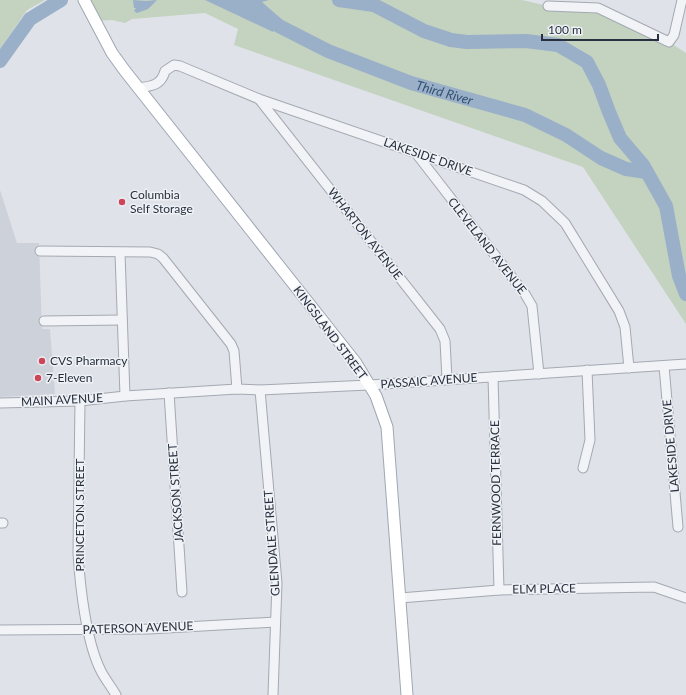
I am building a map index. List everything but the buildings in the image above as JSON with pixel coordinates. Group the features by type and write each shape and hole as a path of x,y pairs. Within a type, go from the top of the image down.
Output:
{"main road":[{"name":"KINGSLAND STREET","path":"84,0 112,53 124,71 356,363 376,396 387,427 407,695"}],"street":[{"path":"548,6 599,4 669,42 674,35 682,0"},
{"name":"LAKESIDE DRIVE","path":"138,88 157,84 163,77 165,71 174,65 180,66 259,98 524,190 542,200 564,223 619,311 625,327 629,368"},
{"name":"WHARTON AVENUE","path":"259,98 440,329 445,341 447,380"},
{"name":"CLEVELAND AVENUE","path":"414,152 532,306 538,374"},
{"path":"40,251 120,253 150,252 158,254 163,258 231,344 234,351 237,389"},
{"path":"120,253 125,396"},
{"path":"44,321 122,320"},
{"name":"PASSAIC AVENUE","path":"125,396 237,389 260,390 369,385 686,364"},
{"name":"LAKESIDE DRIVE","path":"664,366 678,527"},
{"path":"583,468 590,440 587,370"},
{"name":"FERNWOOD TERRACE","path":"493,377 499,590"},
{"name":"GLENDALE STREET","path":"260,390 277,583 273,695"},
{"name":"JACKSON STREET","path":"169,394 182,592"},
{"name":"MAIN AVENUE","path":"0,403 80,401 125,396"},
{"name":"PRINCETON STREET","path":"80,401 78,554 80,576 89,630 100,669 116,695"},
{"name":"ELM PLACE","path":"400,598 499,590 654,587 686,598"},
{"name":"PATERSON AVENUE","path":"0,630 149,629 275,622"}],"shaded area":[{"path":"0,190 17,243 39,243 42,329 50,329 55,394 0,397"}],"green space":[{"path":"0,0 45,0 27,10 0,49"},
{"path":"84,0 522,0 548,6 598,8 669,42 686,53 686,324 583,167 234,45 238,29 205,13 132,19 125,23 112,20 95,21"}],"water":[{"path":"133,0 157,0 148,9 137,13 134,11 136,8 134,8"},
{"path":"205,0 269,0 262,2 280,18 273,32"}],"waterway":[{"name":"Third River","path":"0,61 30,19 61,0"},
{"name":"Third River","path":"247,0 279,26 328,51 411,83 525,115 566,135 601,158 626,169 647,172"},
{"name":"Third River","path":"339,0 374,5 424,31 451,40 467,42 526,41 558,45 587,62 599,85 620,138 643,165 666,206 679,276 686,294"}],"place":[{"name":"Columbia Self Storage","path":"122,202"},
{"name":"CVS Pharmacy","path":"42,361"},
{"name":"7-Eleven","path":"38,378"}]}
